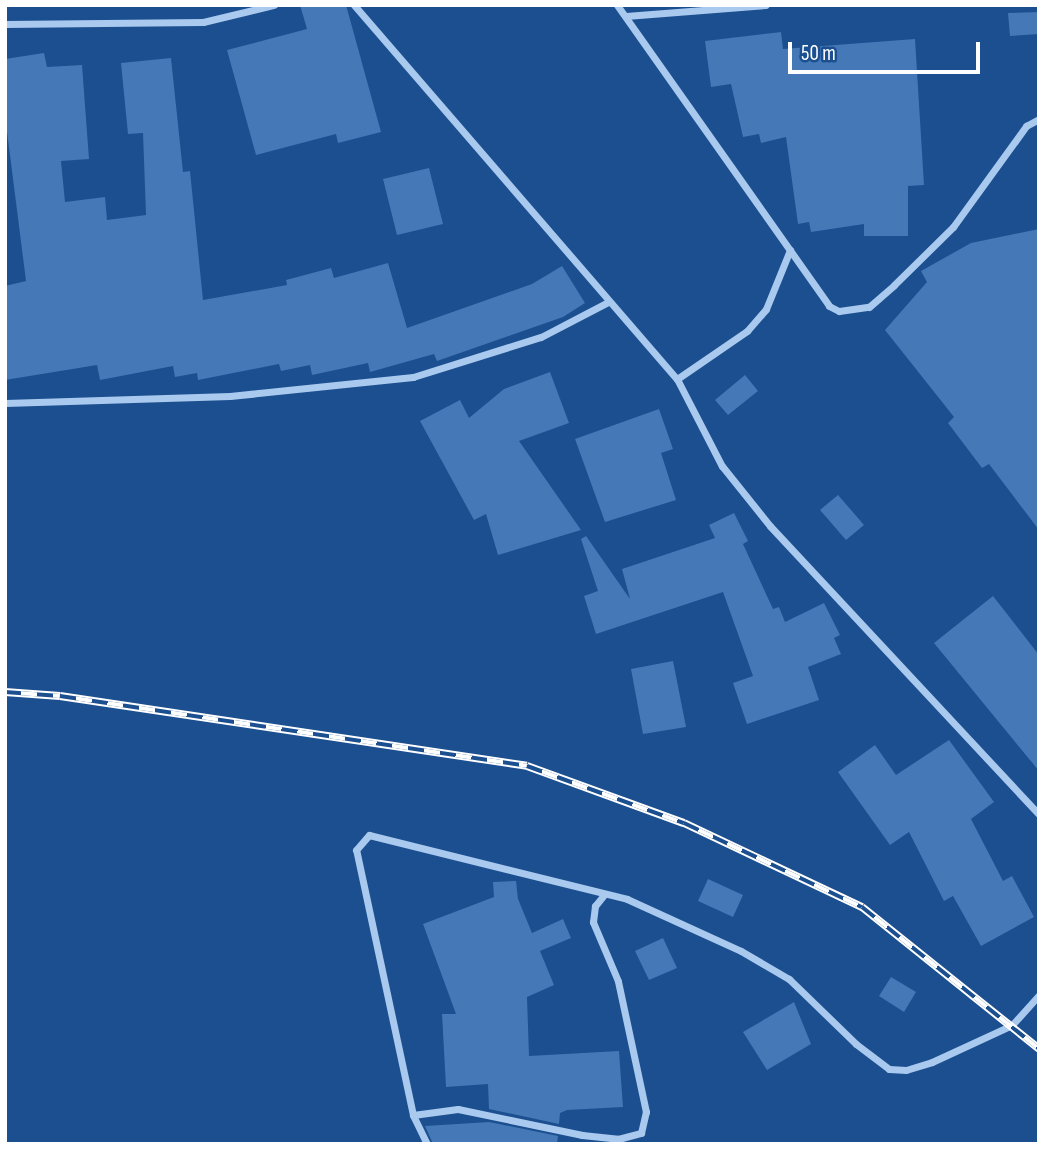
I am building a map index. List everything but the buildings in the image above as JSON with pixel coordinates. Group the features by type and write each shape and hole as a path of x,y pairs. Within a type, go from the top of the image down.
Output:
{"street":[{"path":"5,24 203,22 274,5"},
{"path":"354,5 677,379 722,466 769,526 1039,814"},
{"path":"617,5 829,306 853,311 869,307 953,227 1026,126 1039,119"},
{"path":"626,16 766,5"},
{"path":"677,379 747,331 766,309 790,250"},
{"path":"5,403 230,396 413,377 541,337 608,302"},
{"path":"427,1144 413,1115 356,850 362,839 369,835 603,896 627,899 777,972 811,996 856,1044 889,1069 906,1070 932,1062 1012,1025 1039,995"},
{"path":"413,1115 458,1109 582,1135 618,1139 641,1133 646,1112 618,981 593,922 596,906 603,896"}],"railway":[{"path":"5,692 60,696 527,766 684,823 862,907 1039,1049"}]}
